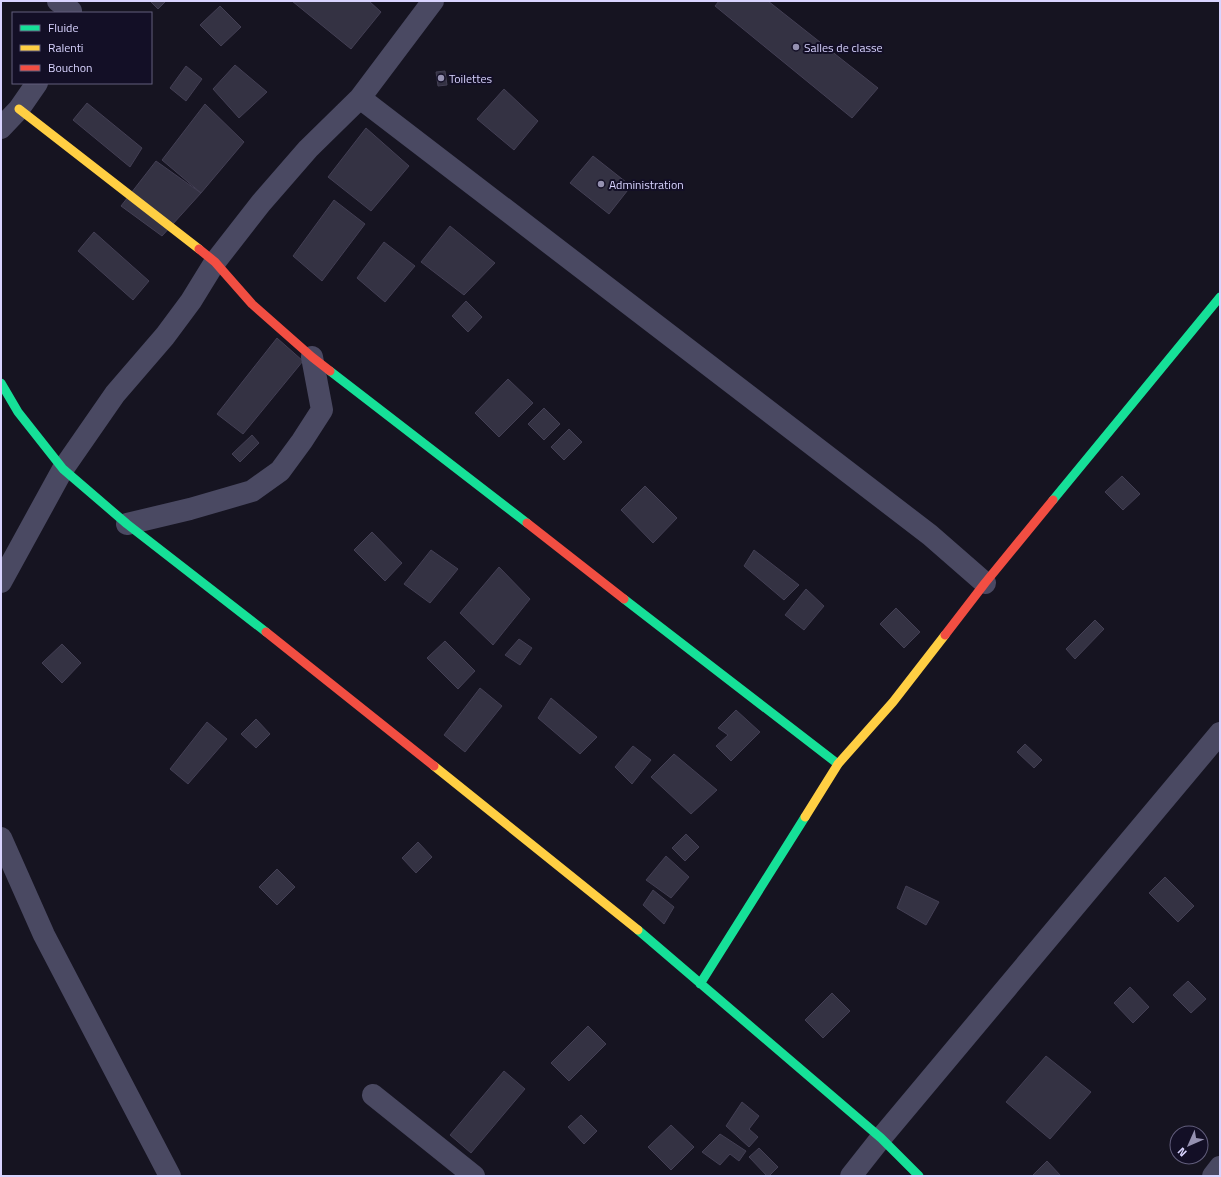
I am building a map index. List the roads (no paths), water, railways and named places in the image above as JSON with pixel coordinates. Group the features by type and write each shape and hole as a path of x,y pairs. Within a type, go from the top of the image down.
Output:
{"street":[{"path":"1,582 63,469 115,394 165,336 191,300 215,262 261,203 308,149 360,98 433,1"},
{"path":"1,128 19,109 37,84"},
{"path":"360,98 930,535 985,584"},
{"path":"19,109 215,262 252,304 312,357 838,764"},
{"path":"700,984 838,764 893,702 985,584 1217,307"},
{"path":"127,524 190,509 252,491 280,471 322,410 312,357"},
{"path":"1,383 18,412 63,469 127,524 388,728 537,850 626,920 881,1138 919,1176"},
{"path":"852,1176 881,1138 1220,733"},
{"path":"1,838 44,935 170,1176"},
{"path":"373,1095 474,1176"},
{"path":"1213,1176 1220,1167"}],"place":[{"name":"Salles de classe","path":"796,47"},
{"name":"Toilettes","path":"441,78"},
{"name":"Administration","path":"601,184"}]}
